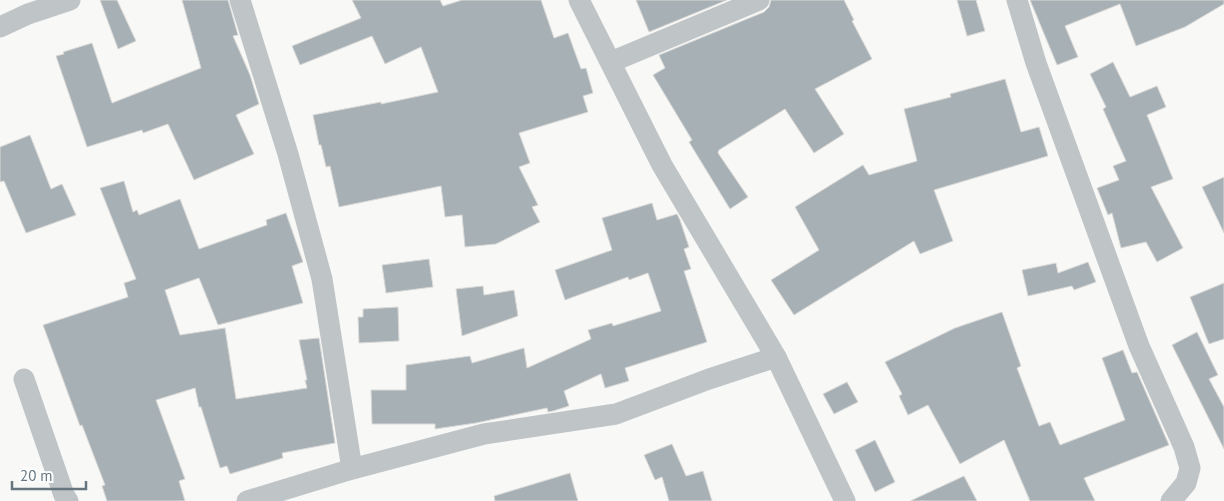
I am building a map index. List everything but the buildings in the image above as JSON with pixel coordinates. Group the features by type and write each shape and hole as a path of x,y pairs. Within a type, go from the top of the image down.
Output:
{"street":[{"path":"0,27 25,7 70,0"},
{"path":"240,0 288,154 322,280 352,469"},
{"path":"579,0 662,165 776,357 845,501"},
{"path":"611,62 759,0"},
{"path":"1017,0 1036,62 1139,346 1184,448 1190,468 1186,483 1171,501"},
{"path":"247,501 352,469 484,434 616,414 709,379 776,357"},
{"path":"24,379 64,495 68,501"}]}
